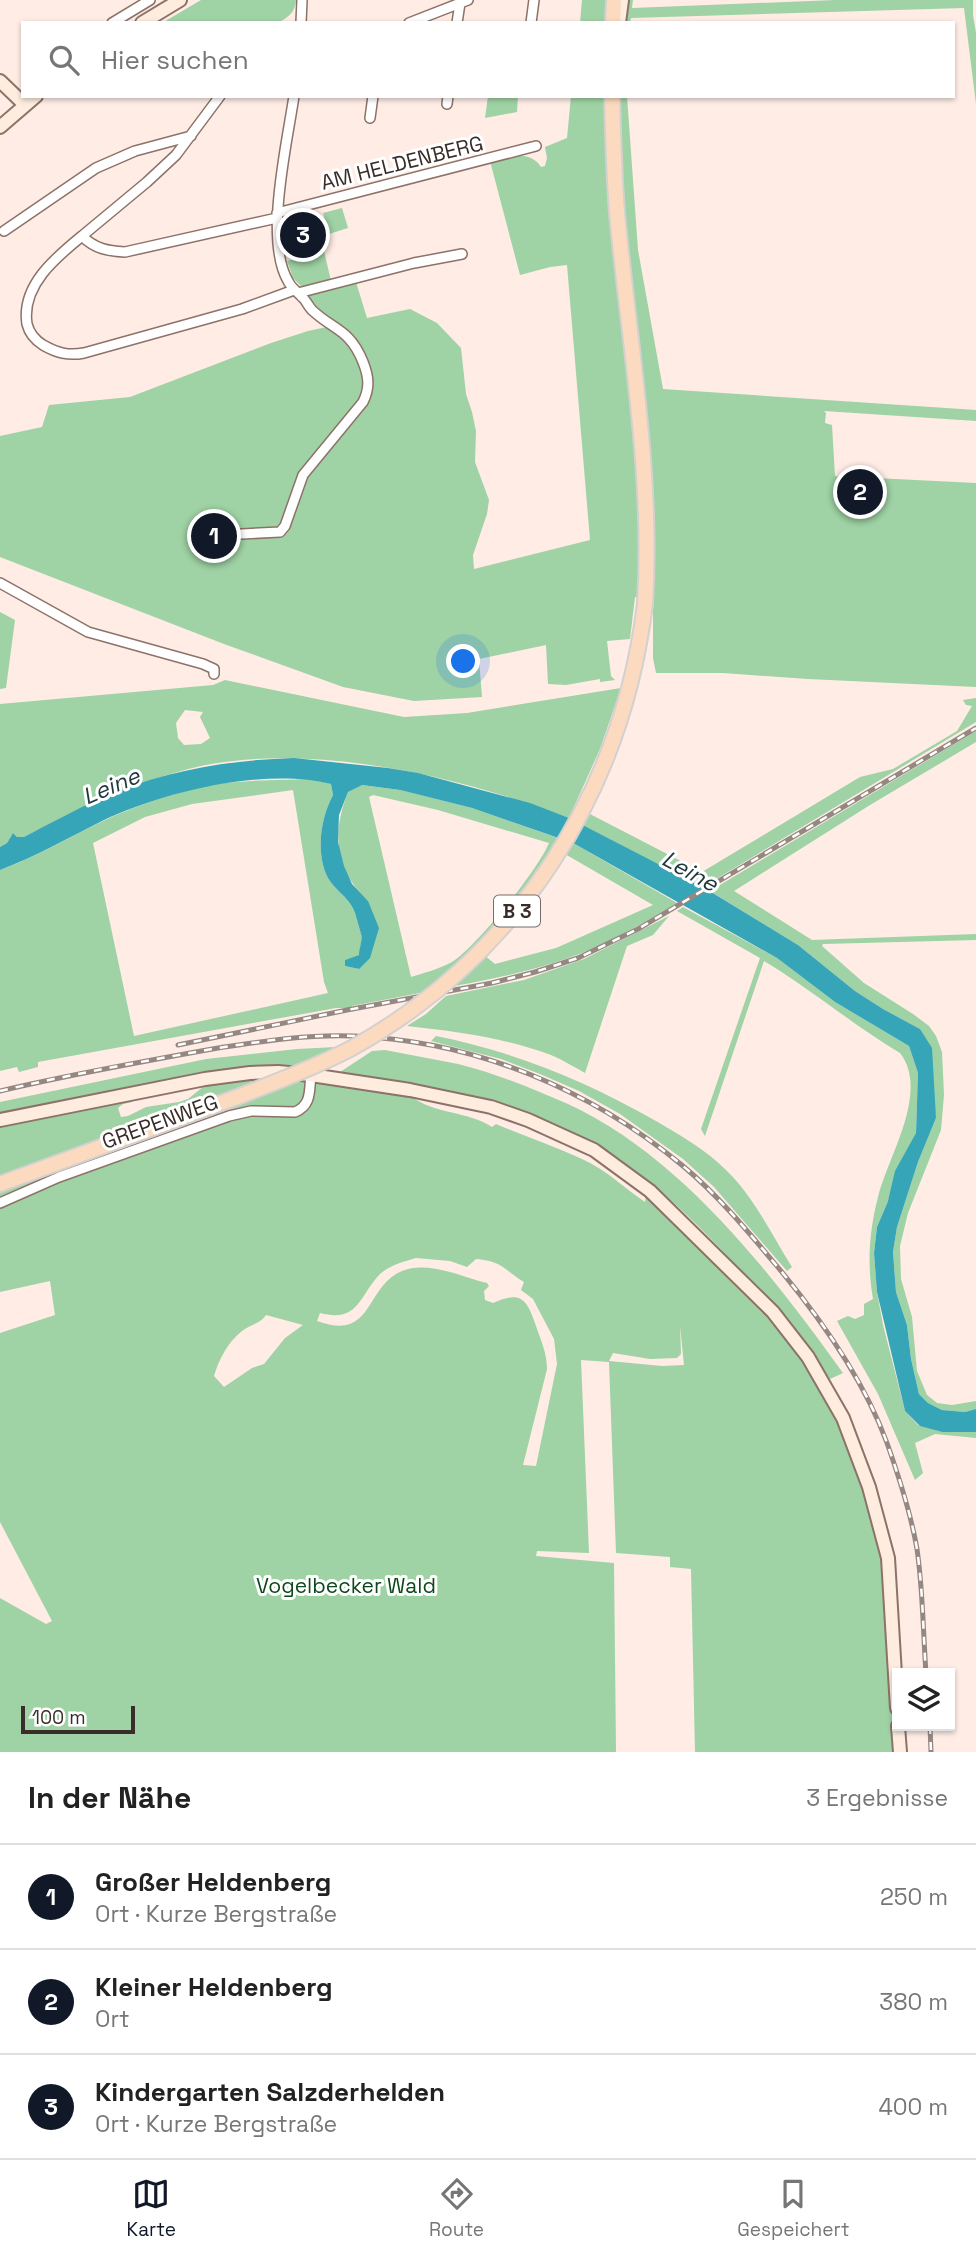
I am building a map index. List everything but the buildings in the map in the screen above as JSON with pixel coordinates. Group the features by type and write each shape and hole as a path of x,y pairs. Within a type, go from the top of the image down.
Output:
{"main road":[{"path":"613,21 614,0"},
{"name":"B 3","path":"0,1184 240,1096 329,1059 389,1025 460,970 511,918 568,839 601,773 619,726 638,653 645,604 646,502 639,404 617,211 612,98"}],"street":[{"path":"115,21 150,0"},
{"path":"145,21 180,0"},
{"path":"299,21 302,0"},
{"path":"531,21 534,0"},
{"path":"619,21 622,0"},
{"path":"414,21 464,2"},
{"path":"458,21 464,2"},
{"path":"0,82 25,105"},
{"path":"0,127 34,98"},
{"path":"219,98 176,155 69,247 39,277 29,295 25,311 28,330 38,342 53,351 69,355 84,354 296,291 462,254"},
{"path":"223,535 280,532 285,526 303,475 363,402 369,390 367,373 357,347 342,331 312,310 283,272 278,248 277,216 294,98"},
{"path":"370,118 373,98"},
{"path":"4,231 96,168 135,151 191,136"},
{"name":"AM HELDENBERG","path":"82,236 91,245 99,248 125,252 277,216 536,146"},
{"path":"0,583 88,632 203,664 214,669 214,674"},
{"path":"0,1120 225,1076 265,1072 311,1074 410,1090 491,1107 528,1120 594,1150 650,1191 773,1312 808,1357 843,1418 869,1487 888,1558 895,1668"},
{"name":"GREPENWEG","path":"0,1203 59,1177 229,1115 251,1111 295,1112 309,1101 311,1074"},
{"path":"898,1731 900,1752"}],"green space":[{"path":"201,0 296,0 293,11 281,21 165,21"},
{"path":"582,0 633,0 632,8 835,0 973,0 976,104 964,8 580,21"},
{"path":"488,98 518,98 517,112 485,118"},
{"path":"571,98 627,98 638,250 663,389 976,410 976,421 824,411 825,423 832,425 835,476 976,483 976,687 723,673 656,673 653,658 653,598 635,597 630,639 607,641 611,676 615,680 548,684 546,645 479,659 482,697 414,701 343,687 0,557 0,436 42,427 49,405 130,397 271,343 336,325 305,295 356,282 367,318 410,309 437,323 461,348 466,394 476,431 475,462 489,500 473,555 474,569 590,540 567,265 520,275 490,161 525,156 536,161 541,167 545,166 545,147 567,138"},
{"path":"342,208 348,228 329,234 323,213"},
{"path":"324,251 331,281 302,287 293,278 287,261"},
{"path":"0,612 15,620 6,688 0,689"},
{"path":"225,680 404,717 467,713 621,688 600,749 569,818 482,789 388,768 292,758 245,760 201,766 132,787 88,805 24,837 17,837 13,833 7,843 0,847 0,704 213,685","holes":["185,710 203,712 200,717 210,738 201,744 184,745 178,738 176,723"]},
{"path":"976,698 976,722 703,887 582,825 588,813 702,872 860,777 893,769 957,731 972,706 966,705 963,700"},
{"path":"976,731 976,742 734,891 812,940 976,934 976,940 822,946 864,983 929,1026 942,1052 944,1095 941,1130 908,1213 900,1246 901,1279 912,1317 917,1371 927,1395 937,1403 952,1405 976,1401 976,1409 965,1412 942,1410 928,1403 919,1394 907,1325 896,1292 893,1252 897,1227 918,1162 936,1118 920,1029 855,991 798,945 710,891"},
{"path":"310,779 331,784 333,795 325,813 321,855 332,884 353,907 361,936 360,955 345,960 345,966 359,969 368,901 348,876 339,850 340,822 348,792 361,785 400,790 472,808 558,838 520,895 484,937 425,992 351,1008 336,1008 38,1062 38,1067 19,1072 17,1067 0,1071 0,870 114,816 177,793 224,783","holes":["293,790 328,993 134,1036 93,843 145,817 192,804","373,795 438,810 549,843 520,889 463,954 432,971 411,977 369,797"]},
{"path":"573,843 677,903 601,945 566,959 492,979 454,986 484,955 495,964 556,948 653,905 565,854"},
{"path":"683,907 777,958 835,1002 909,1046 918,1073 916,1133 877,1227 874,1253 877,1292 905,1411 918,1425 942,1432 976,1432 976,1438 935,1434 915,1443 923,1473 915,1480 878,1394 837,1321 848,1316 855,1319 864,1315 864,1304 873,1299 870,1248 873,1223 878,1197 909,1105 911,1086 908,1069 900,1053 764,961 705,1136 701,1129 760,958 677,911"},
{"path":"669,916 653,935 627,946 585,1073 551,1055 516,1044 407,1026 446,996 524,980 584,959"},
{"path":"436,1036 494,1050 577,1081 656,1121 692,1143 718,1162 745,1192 792,1267 787,1271 714,1187 683,1159 620,1114 579,1091 540,1074 501,1059 431,1041"},
{"name":"Vogelbecker Wald","path":"336,1047 270,1078 263,1094 322,1071 398,1083 340,1072 372,1051 385,1050 458,1064 514,1082 568,1104 609,1126 649,1154 686,1186 755,1258 843,1373 830,1379 814,1357 857,1440 884,1520 896,1608 897,1668 892,1668 892,1731 905,1731 907,1742 904,1752 695,1752 691,1569 670,1567 670,1557 616,1553 609,1362 581,1360 589,1553 537,1551 536,1556 614,1563 616,1752 0,1752 0,1598 46,1624 52,1621 0,1522 0,1333 55,1315 50,1281 0,1292 0,1102 206,1059","holes":["204,1086 188,1099 146,1107 128,1116 121,1117 118,1108 141,1096","411,1096 481,1110 516,1121 592,1155 646,1194 645,1202 599,1168 571,1154 496,1124 492,1127 420,1102","550,1123 582,1137 613,1155 641,1175 694,1222 767,1299 600,1148","416,1258 450,1261 467,1267 476,1259 485,1260 498,1264 524,1282 521,1290 533,1299 554,1339 557,1364 536,1466 523,1465 547,1363 533,1317 522,1300 511,1297 493,1303 485,1300 484,1291 489,1286 487,1283 433,1268 412,1268 390,1279 359,1319 335,1326 317,1321 320,1313 333,1315 351,1311 380,1274 392,1266","266,1315 303,1325 285,1338 264,1364 252,1368 224,1387 214,1376 225,1351 242,1331","680,1326 684,1365 662,1366 609,1361 613,1353 650,1359 677,1358 681,1354"]}],"water":[{"path":"294,758 418,773 530,803 569,818 703,887 798,945 855,991 920,1029 932,1048 936,1118 918,1162 897,1227 893,1252 896,1292 907,1325 919,1394 928,1403 942,1410 965,1412 976,1409 976,1432 942,1432 920,1426 905,1411 877,1292 874,1253 877,1227 888,1201 895,1171 916,1133 918,1073 909,1046 835,1002 777,958 573,843 472,808 400,790 362,785 348,792 339,815 338,842 352,884 368,901 379,928 370,958 359,969 345,966 345,960 359,955 361,936 353,907 332,884 321,855 325,813 333,795 331,784 276,779 214,785 184,792 127,810 0,870 0,847 7,843 13,833 17,837 24,837 124,789 172,774 220,764"}],"railway":[{"path":"178,1045 492,983 578,958 638,929 976,728"},
{"path":"0,1091 218,1048 303,1037 354,1036 399,1040 487,1059 570,1092 609,1114 683,1166 722,1203 797,1290 854,1374 887,1443 911,1522 921,1580 926,1668"},
{"path":"930,1731 931,1752"}],"place":[{"name":"Kindergarten Salzderhelden","path":"303,235"},
{"name":"Kleiner Heldenberg","path":"860,492"},
{"name":"Großer Heldenberg","path":"214,536"}],"water label":[{"name":"Leine","path":"111,786"},
{"name":"Leine","path":"690,871"}]}
